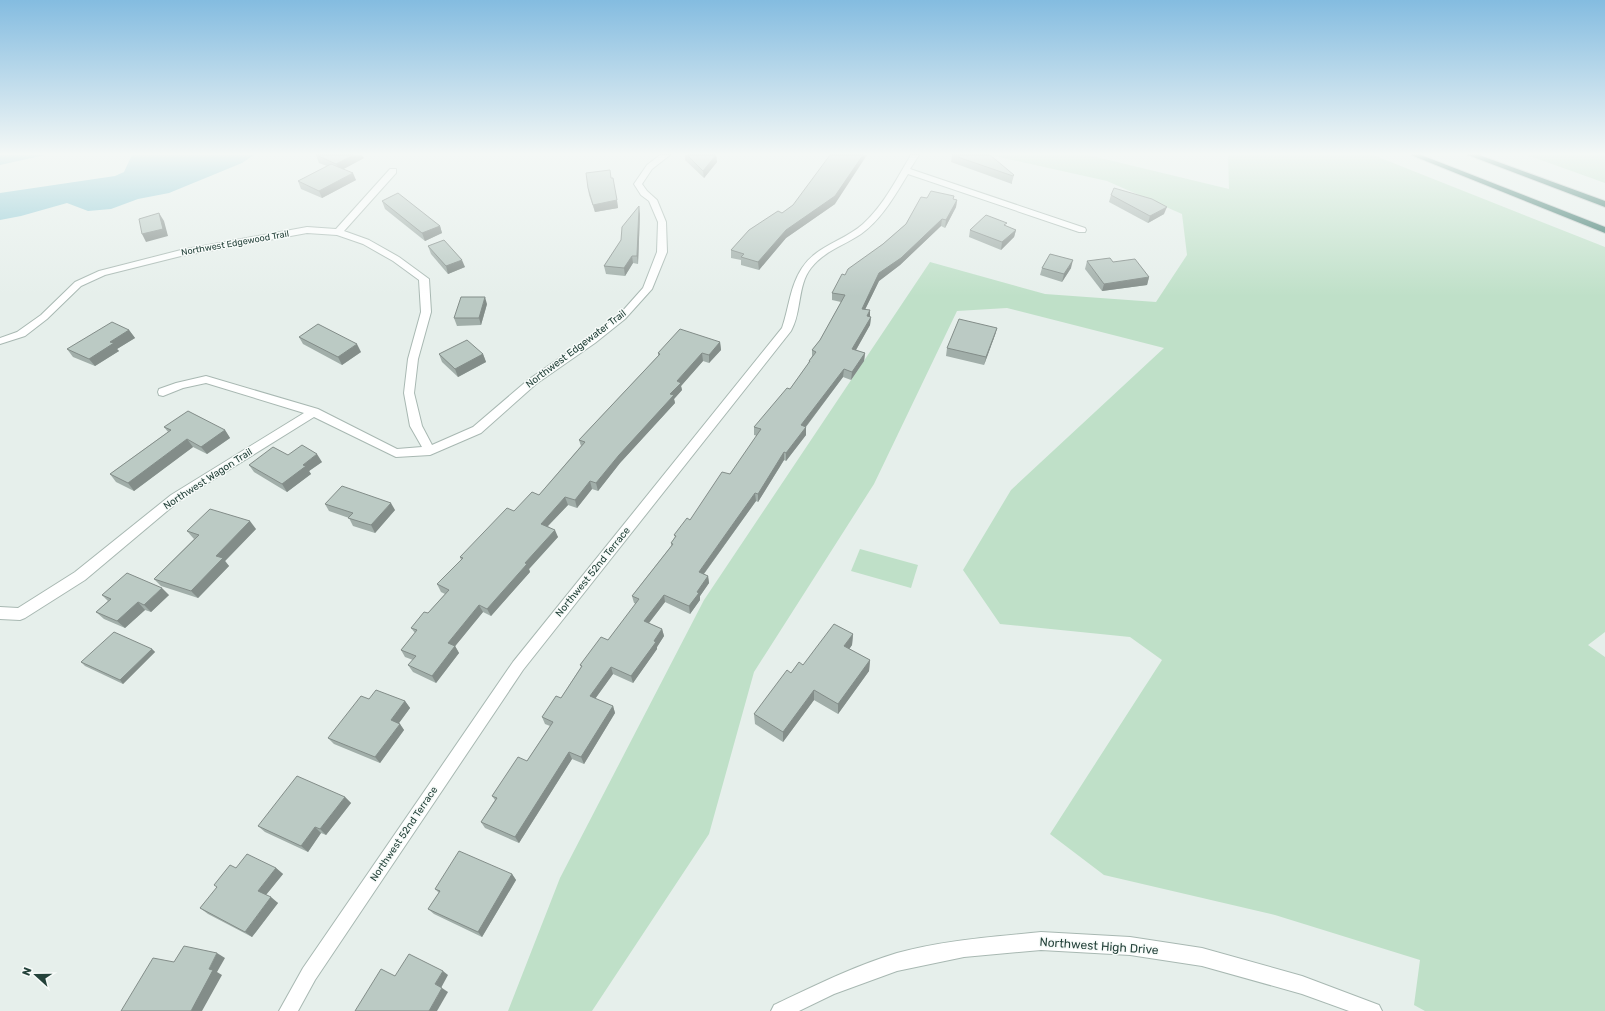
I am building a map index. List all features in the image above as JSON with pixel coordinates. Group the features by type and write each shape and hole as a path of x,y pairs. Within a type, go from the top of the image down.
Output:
{"highway":[{"path":"1535,202 1605,230"}],"street":[{"path":"338,232 365,202"},
{"name":"Northwest Edgewater Trail","path":"430,451 477,430 532,382 591,341 622,317 647,289 662,252 662,222 654,202"},
{"name":"Northwest 52nd Terrace","path":"288,1011 314,967 518,666 787,328 791,317 797,288 807,267 828,249 866,226 877,215 885,202"},
{"path":"1000,202 1082,230"},
{"name":"Northwest Edgewood Trail","path":"0,341 21,334 44,317 78,284 102,273 181,253 307,230 338,232 366,242 396,259 424,279 426,312 413,359 409,393 416,426 430,451"},
{"path":"163,392 180,385 206,379 314,412 396,453 430,451"},
{"name":"Northwest Wagon Trail","path":"0,613 20,614 80,576 175,498 314,412"},
{"name":"Northwest High Drive","path":"780,1011 830,987 897,962 964,948 1041,941 1130,946 1202,957 1302,985 1373,1011"}],"green space":[{"path":"1155,202 1492,202 1605,247 1605,632 1588,645 1605,657 1605,1011 1425,1011 1414,1005 1420,960 1275,915 1104,875 1050,834 1162,660 1130,637 1000,624 963,570 1011,490 1164,348 1007,308 957,311 874,484 754,672 709,834 592,1011 508,1011 560,878 704,600 930,262 1045,294 1156,302 1187,255 1182,214"},
{"path":"860,549 918,565 911,588 851,571"}],"water":[{"path":"0,202 129,202 111,209 88,211 67,203 21,216 0,220"}],"building":[{"path":"383,202 410,202 440,226 422,233"},
{"path":"592,202 607,202 593,205"},
{"path":"795,202 826,202 786,230 758,262 741,257 744,254 731,250 749,230 778,211 782,213"},
{"path":"918,202 956,202 946,220 942,219 901,258 879,273 862,309 870,310 867,316 871,317 852,349 865,353 852,372 844,369 801,425 806,427 786,453 784,452 758,494 755,493 699,572 708,576 697,592 699,593 689,606 664,595 644,621 662,629 654,641 656,642 631,676 611,667 590,696 613,706 581,757 569,752 515,837 481,822 497,798 492,796 518,757 527,761 553,722 542,717 556,696 561,698 582,666 580,665 601,637 608,640 639,599 632,596 673,544 671,543 676,536 674,535 687,518 690,520 722,472 730,474 761,429 754,427 787,388 790,389 816,352 812,350 820,340 845,295 832,293 842,274 845,275 848,269 883,244 906,224"},
{"path":"1124,202 1158,202 1167,207 1150,216"},
{"path":"639,206 637,256 632,256 624,268 604,266 621,240 622,227"},
{"path":"159,213 163,229 142,234 139,219"},
{"path":"986,215 1007,223 1004,225 1016,230 1002,242 970,230"},
{"path":"444,240 462,260 446,266 428,246"},
{"path":"1050,254 1073,260 1064,274 1042,268"},
{"path":"1110,258 1113,262 1135,259 1149,277 1104,284 1087,261"},
{"path":"461,297 485,297 479,318 454,318"},
{"path":"959,319 997,328 986,357 947,348"},
{"path":"112,322 129,330 110,342 114,343 89,359 67,349"},
{"path":"318,324 357,344 338,357 299,337"},
{"path":"680,329 720,342 709,355 702,353 677,381 681,383 670,394 674,395 619,455 596,483 590,481 575,500 565,497 541,524 555,530 525,563 527,564 487,609 479,605 448,643 455,646 432,676 408,665 416,656 401,650 417,630 411,628 424,612 428,613 449,590 437,584 463,558 460,557 507,508 514,511 532,492 539,495 585,442 579,440 660,354 658,353"},
{"path":"467,340 483,354 455,369 439,354"},
{"path":"188,411 225,430 201,447 187,439 128,483 110,474 171,430 164,427"},
{"path":"302,445 317,454 303,465 306,466 282,484 249,465 273,447 288,455"},
{"path":"342,486 391,503 371,525 348,518 353,513 325,504"},
{"path":"210,509 250,521 216,556 223,558 191,591 154,579 199,535 187,531"},
{"path":"127,573 162,588 144,605 138,602 117,621 96,612 111,599 102,595"},
{"path":"834,624 853,634 844,646 870,660 838,704 814,690 783,732 754,714 787,670 791,673 799,662 803,665"},
{"path":"114,632 152,649 120,680 81,662"},
{"path":"376,690 405,701 391,720 400,724 375,757 328,738 361,696 369,699"},
{"path":"297,776 345,797 320,829 315,827 301,846 258,826"},
{"path":"459,851 512,874 478,932 428,909 440,891 435,889"},
{"path":"247,854 276,868 258,891 271,897 245,932 200,908 217,887 214,885 230,865 236,868"},
{"path":"184,946 217,953 209,969 213,970 191,1011 121,1011 153,958 174,962"},
{"path":"409,954 443,971 435,984 442,988 429,1011 355,1011 381,969 395,976"}]}
